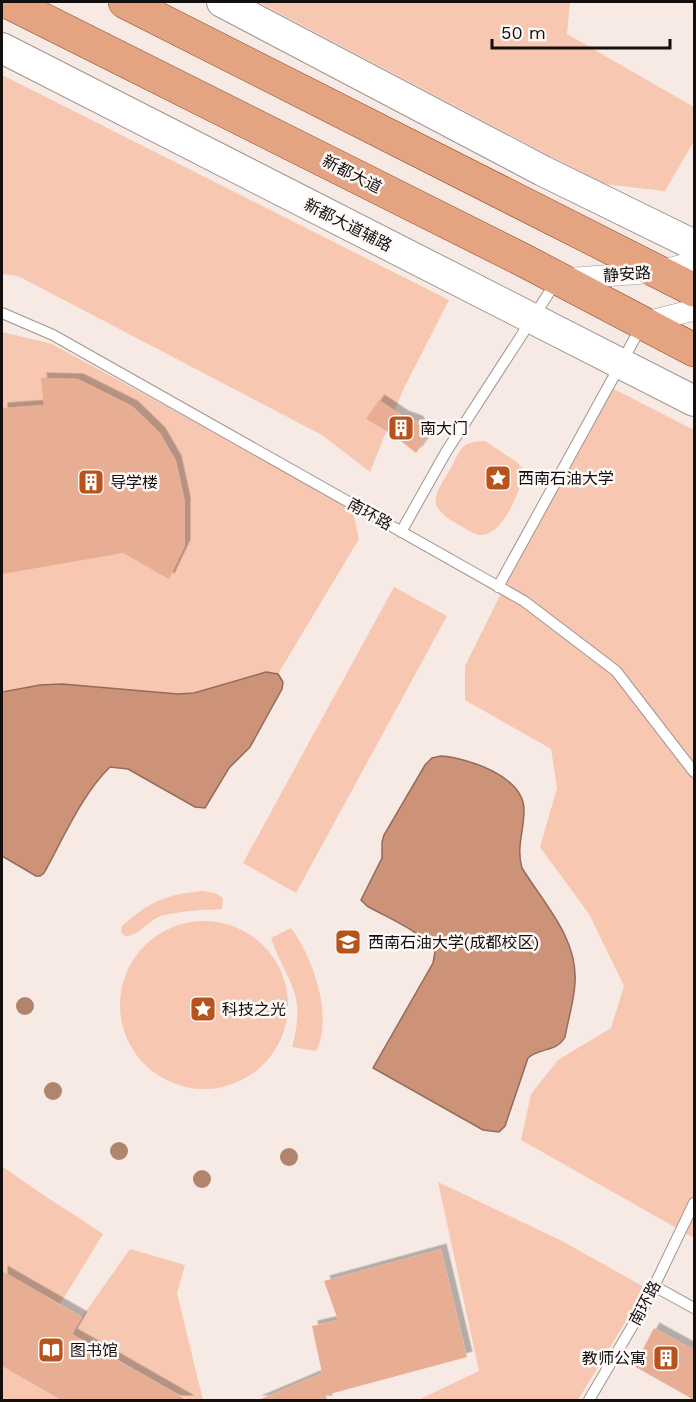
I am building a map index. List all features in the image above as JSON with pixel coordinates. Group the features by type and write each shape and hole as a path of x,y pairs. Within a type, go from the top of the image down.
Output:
{"main road":[{"name":"新都大道","path":"8,2 694,350"},
{"path":"125,2 694,290"},
{"path":"2,11 40,18"}],"street":[{"path":"222,2 543,171 694,245"},
{"name":"新都大道辅路","path":"2,48 694,401"},
{"name":"静安路","path":"558,279 657,272 694,262"},
{"path":"643,323 694,310"}],"lane":[{"path":"401,532 446,452 558,279"},
{"name":"南环路","path":"2,313 53,336 524,601 616,671 694,771"},
{"path":"498,587 643,323"},
{"name":"南环路","path":"589,1401 654,1286 694,1203"},
{"path":"654,1286 694,1308"}],"shaded area":[{"path":"258,2 570,2 567,34 694,107 694,141 665,191 603,184"},
{"path":"2,75 449,300 403,390 370,472 322,435 18,276 2,274"},
{"path":"2,332 52,344 352,507 359,539 278,674 272,672 194,693 178,694 40,685 2,692"},
{"path":"612,388 694,430 694,1238 521,1140 531,1094 558,1060 611,1028 624,986 589,914 540,847 557,788 551,749 465,700 465,666 523,549"},
{"path":"485,441 518,463 525,471 515,500 503,520 496,528 480,535 452,521 440,511 436,500 441,485 461,450 467,444"},
{"path":"394,587 447,616 296,893 243,863"},
{"path":"266,672 278,674 283,682 282,689 250,747 229,768 205,808 195,807 128,769 110,767 82,803 44,873 36,876 2,856 2,692 40,685 62,684 178,694 194,693"},
{"path":"441,756 480,765 506,779 522,799 524,818 520,861 522,868 558,922 571,951 574,967 575,983 565,1037 553,1048 538,1052 528,1058 505,1126 499,1132 483,1130 373,1068 433,963 435,952 413,931 367,906 361,900 382,858 384,835 425,765 432,758"},
{"path":"202,891 215,893 223,898 222,909 168,914 156,918 140,931 130,935 125,936 121,932 122,926 150,905 168,897"},
{"path":"204,921 236,928 263,946 281,973 288,1005 281,1037 263,1064 236,1082 204,1089 172,1082 145,1064 127,1037 120,1005 127,973 145,946 172,928"},
{"path":"291,928 307,955 322,1005 323,1022 316,1051 292,1047 297,1013 294,990 271,938"},
{"path":"2,1166 103,1234 60,1304 2,1271"},
{"path":"438,1182 562,1241 646,1288 578,1400 418,1400 479,1371"},
{"path":"130,1249 185,1265 177,1293 203,1400 189,1400 72,1334"},
{"path":"2,1366 63,1400 2,1400"}],"building":[{"name":"导学楼","path":"41,378 78,379 132,406 160,433 176,461 185,502 185,545 169,579 123,553 2,574 2,408 44,405"},
{"name":"南大门","path":"379,400 403,416 417,421 428,436 416,453 392,434 366,419"},
{"path":"441,1249 467,1357 326,1395 327,1401 256,1401 322,1373 312,1326 338,1320 324,1281"},
{"name":"图书馆","path":"2,1271 82,1317 72,1334 189,1401 63,1401 2,1366"},
{"name":"教师公寓","path":"654,1328 694,1350 694,1400 634,1366"}],"place":[{"name":"南大门","path":"401,428"},
{"name":"西南石油大学","path":"498,478"},
{"name":"导学楼","path":"91,482"},
{"name":"西南石油大学(成都校区)","path":"348,942"},
{"name":"科技之光","path":"203,1009"},
{"name":"图书馆","path":"51,1350"},
{"name":"教师公寓","path":"666,1358"}]}
